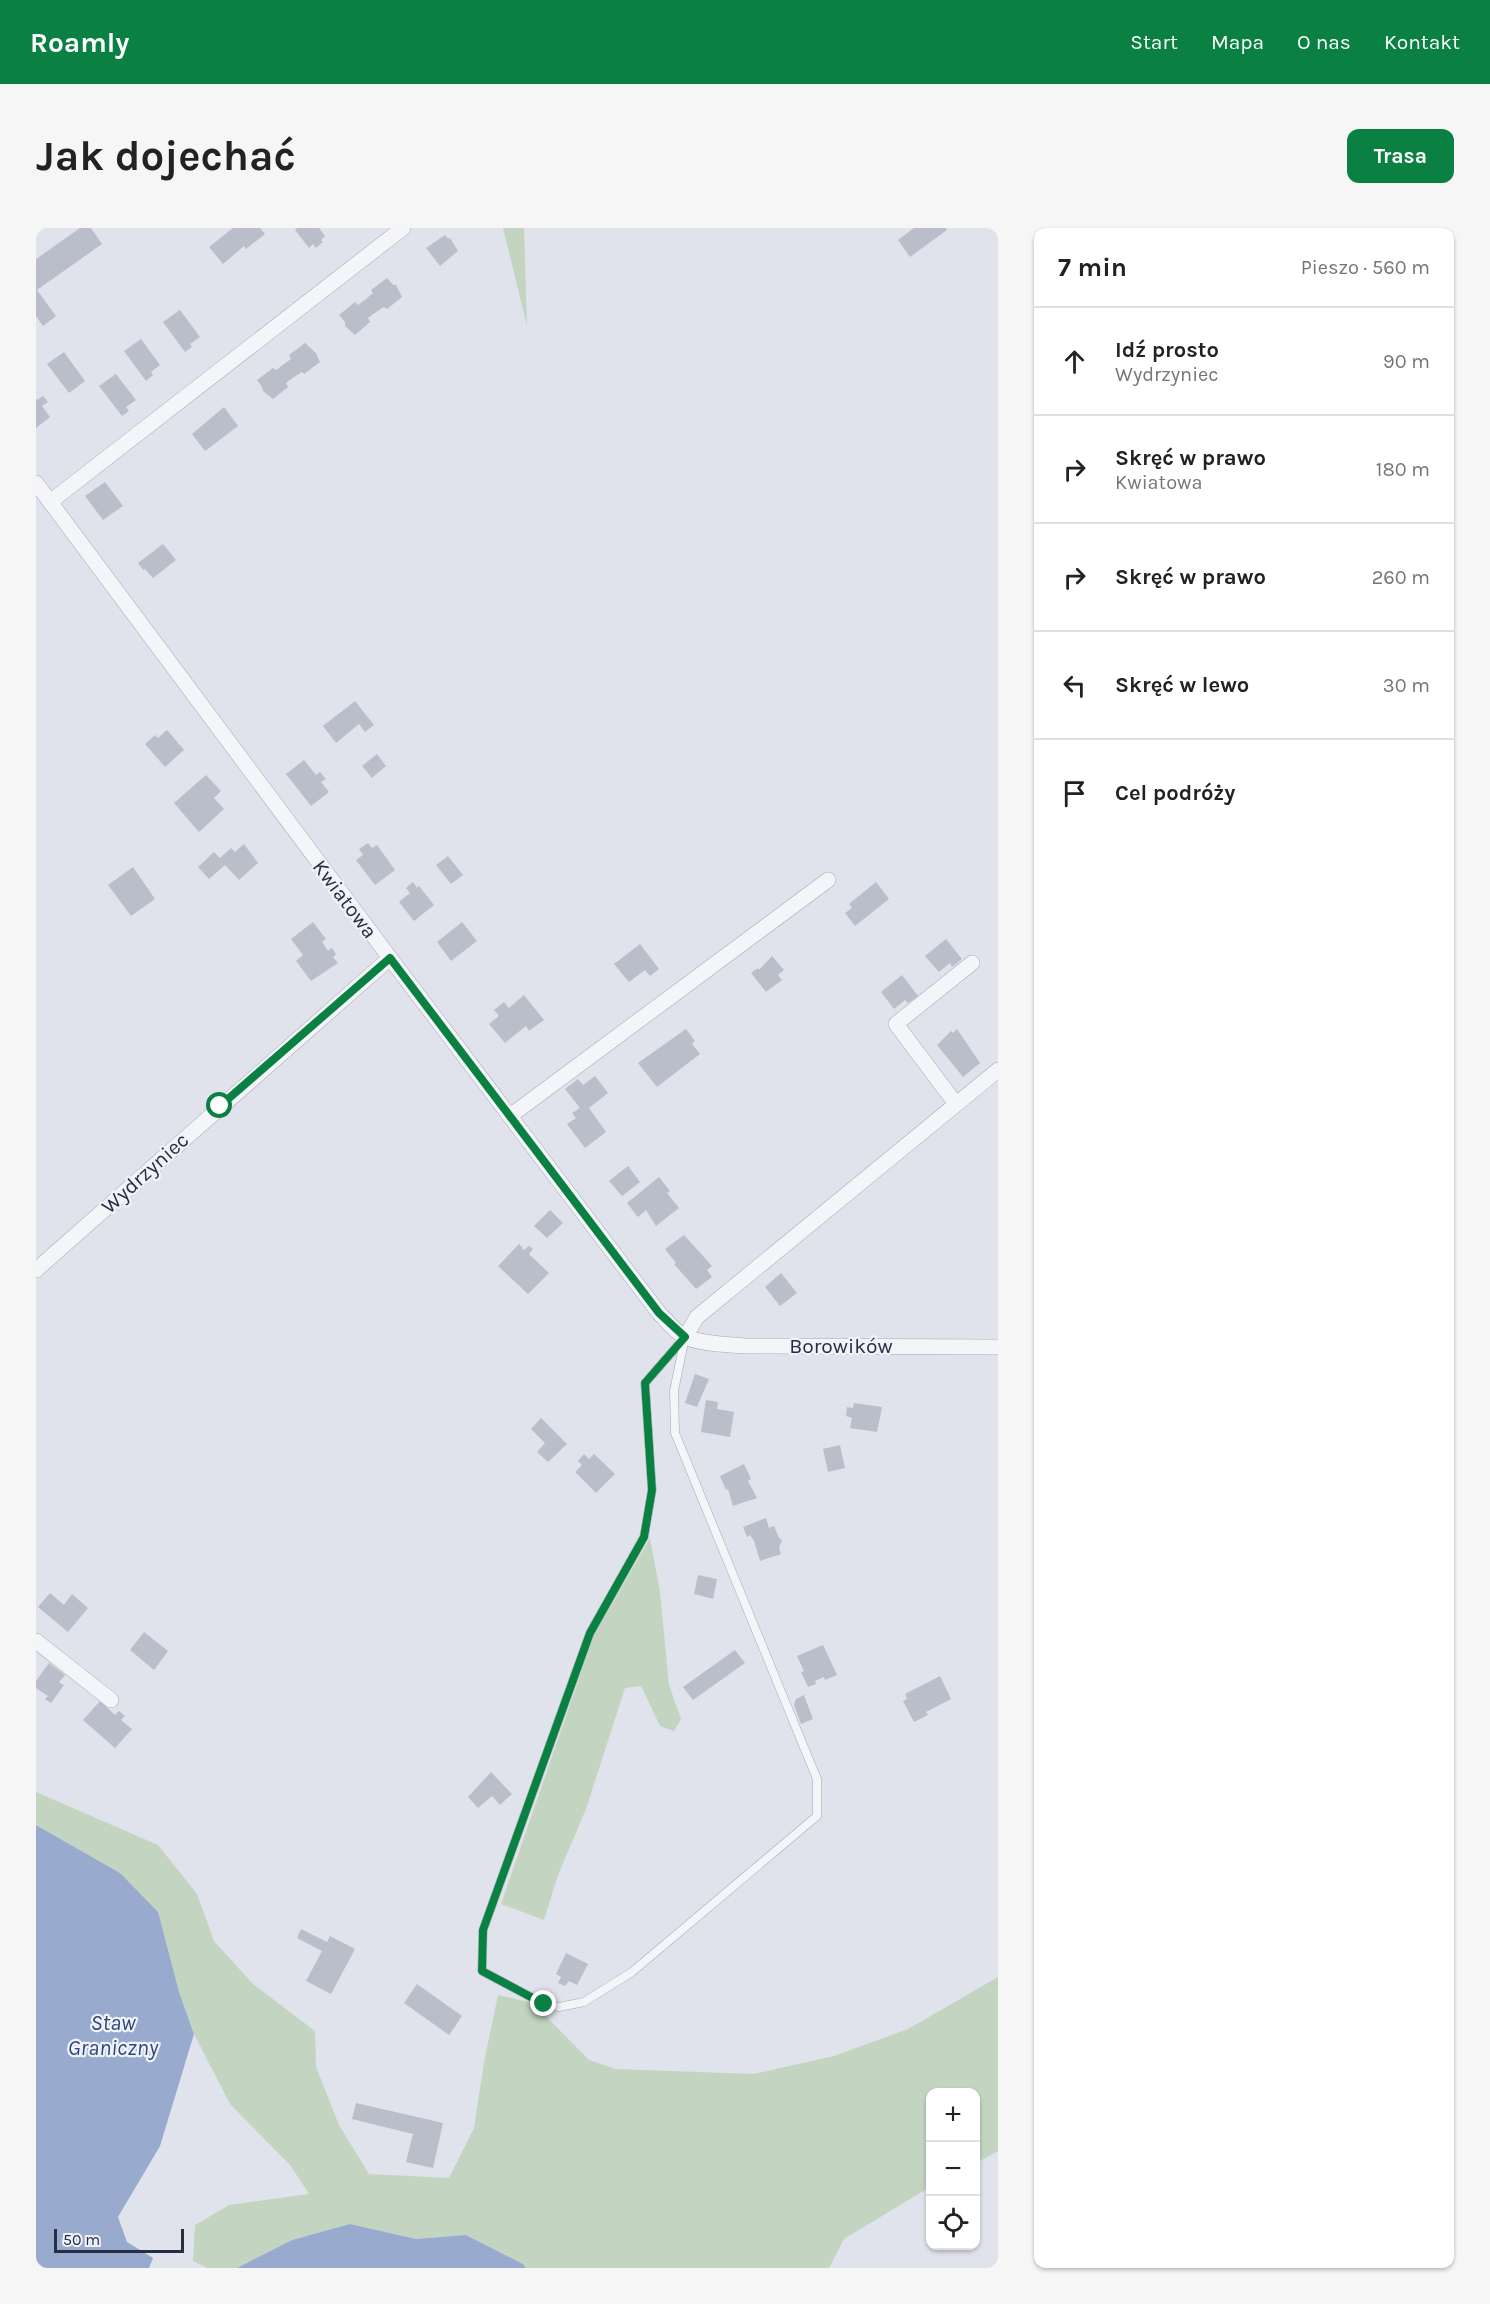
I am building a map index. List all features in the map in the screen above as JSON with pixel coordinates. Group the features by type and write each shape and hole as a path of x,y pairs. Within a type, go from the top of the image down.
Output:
{"street":[{"path":"50,502 403,228"},
{"name":"Kwiatowa","path":"36,483 390,958 659,1313 685,1337"},
{"path":"510,1116 828,880"},
{"name":"Wydrzyniec","path":"36,1270 390,958"},
{"path":"956,1104 896,1024 972,963"},
{"path":"685,1337 697,1317 998,1070"},
{"name":"Borowików","path":"685,1337 718,1344 748,1346 998,1347"},
{"path":"36,1641 111,1700"}],"lane":[{"path":"685,1337 674,1391 675,1433 817,1779 817,1816 632,1972 584,2002 559,2007 544,2004 482,1971 483,1930 590,1633 644,1537 652,1490 645,1383 685,1337"}],"green space":[{"path":"503,228 524,228 527,326"},
{"path":"650,1538 660,1592 669,1685 681,1719 674,1731 660,1726 641,1686 625,1688 586,1809 558,1875 544,1920 501,1904 594,1635"},
{"path":"36,1792 158,1845 197,1894 214,1941 253,1984 315,2031 316,2067 339,2125 369,2174 449,2178 474,2128 484,2062 498,1995 533,2003 589,2060 616,2069 754,2074 834,2056 908,2029 998,1977 998,2151 980,2161 980,2088 926,2088 926,2189 844,2239 829,2268 526,2268 523,2264 466,2235 416,2239 350,2224 292,2240 237,2268 207,2268 193,2261 195,2225 229,2205 309,2194 290,2165 230,2104 194,2034 179,1992 120,1873 36,1825"}],"water":[{"name":"Staw Graniczny","path":"36,1825 120,1873 158,1912 179,1992 194,2034 160,2146 118,2217 127,2242 153,2258 149,2268 36,2268"},
{"path":"350,2224 416,2239 466,2235 523,2264 526,2268 237,2268 292,2240"}],"building":[{"path":"80,228 91,228 102,244 37,290 56,316 43,326 36,316 36,259"},
{"path":"233,228 260,228 265,234 246,249 244,246 223,264 209,247"},
{"path":"297,228 319,228 325,236 321,240 323,242 316,248 313,244 309,248 295,230"},
{"path":"914,228 946,228 947,230 910,257 898,240"},
{"path":"445,235 448,239 450,238 458,251 440,266 426,248"},
{"path":"387,278 393,285 396,285 402,297 387,309 384,307 368,318 370,322 355,335 345,326 345,322 339,315 355,302 358,305 366,299 373,293 371,290"},
{"path":"180,310 200,337 190,344 192,347 185,352 163,322"},
{"path":"141,339 160,365 151,372 153,375 146,381 124,351"},
{"path":"305,343 316,353 320,362 304,374 302,372 286,383 288,387 273,399 263,391 257,380 273,368 276,370 291,359 289,355"},
{"path":"64,352 85,381 69,393 47,364"},
{"path":"116,374 136,400 126,407 129,411 122,416 99,386"},
{"path":"43,396 48,402 42,406 50,417 36,428 36,398 37,400"},
{"path":"224,407 238,426 205,451 192,434"},
{"path":"105,482 123,506 103,520 85,496"},
{"path":"163,544 176,560 153,578 138,563"},
{"path":"355,701 374,725 365,732 359,724 336,743 323,726"},
{"path":"167,730 184,750 165,767 145,744 155,735 158,738"},
{"path":"377,754 386,766 372,778 362,766"},
{"path":"304,760 316,775 320,772 326,779 321,782 329,792 311,806 286,774"},
{"path":"206,775 221,791 214,798 224,809 199,832 174,803"},
{"path":"368,843 372,848 377,845 395,870 375,885 356,860 363,855 359,849"},
{"path":"244,844 258,863 239,880 225,865 209,879 198,867 214,852 220,858 231,848 235,852"},
{"path":"448,856 463,875 451,884 436,865"},
{"path":"133,867 155,899 131,916 108,885"},
{"path":"413,882 434,905 414,921 399,902 410,893 406,888"},
{"path":"876,882 889,899 855,926 845,913 852,908 849,904"},
{"path":"313,922 326,939 322,942 328,951 332,948 336,954 333,957 338,963 311,981 296,961 303,955 291,939"},
{"path":"462,922 477,941 451,961 437,942"},
{"path":"946,939 962,959 952,967 950,963 939,972 925,956"},
{"path":"640,944 659,969 650,976 645,970 629,982 614,964"},
{"path":"772,956 784,970 778,975 782,980 766,992 751,973 758,968 759,970"},
{"path":"902,975 918,996 908,1003 905,1000 894,1009 881,992"},
{"path":"524,995 544,1020 529,1031 526,1026 505,1043 489,1024 499,1016 494,1010 504,1002 509,1008"},
{"path":"686,1029 695,1041 692,1044 700,1054 657,1087 638,1063"},
{"path":"957,1029 980,1063 963,1077 937,1045 951,1031 953,1033"},
{"path":"595,1076 608,1093 589,1108 606,1132 585,1148 567,1124 576,1118 572,1113 580,1108 565,1089 578,1079 583,1085"},
{"path":"628,1166 640,1182 622,1196 609,1181"},
{"path":"659,1177 670,1191 667,1193 679,1208 656,1226 646,1210 638,1217 627,1203"},
{"path":"550,1210 563,1223 547,1238 534,1226"},
{"path":"684,1235 712,1266 707,1270 712,1277 696,1289 674,1264 676,1263 665,1249"},
{"path":"519,1244 524,1250 529,1246 533,1249 529,1254 549,1273 528,1294 498,1266"},
{"path":"781,1273 797,1293 780,1306 765,1287"},
{"path":"695,1374 709,1379 697,1407 685,1403"},
{"path":"706,1400 718,1402 717,1409 734,1412 730,1437 701,1432"},
{"path":"854,1403 882,1407 877,1432 850,1428 852,1418 846,1416 847,1407 853,1408"},
{"path":"541,1418 567,1444 548,1462 537,1452 545,1443 531,1429"},
{"path":"840,1445 845,1468 828,1472 823,1449"},
{"path":"584,1454 589,1459 594,1454 615,1474 596,1493 575,1472 582,1465 578,1461"},
{"path":"744,1464 751,1479 748,1481 757,1498 733,1506 728,1489 726,1490 720,1476"},
{"path":"766,1518 769,1528 774,1526 782,1540 779,1548 781,1554 760,1561 754,1541 750,1535 747,1537 743,1527"},
{"path":"698,1575 717,1579 713,1599 694,1594"},
{"path":"50,1593 64,1605 72,1594 88,1608 68,1632 38,1607"},
{"path":"144,1632 168,1651 154,1670 130,1650"},
{"path":"823,1645 837,1675 825,1680 824,1677 808,1687 797,1656"},
{"path":"735,1650 745,1663 693,1700 683,1687"},
{"path":"49,1663 65,1675 59,1682 64,1685 51,1703 45,1699 48,1696 36,1688 36,1681"},
{"path":"940,1676 951,1699 926,1712 928,1715 914,1722 903,1701 907,1699 905,1694"},
{"path":"804,1695 813,1719 801,1724 794,1705 796,1699"},
{"path":"100,1701 115,1715 119,1711 125,1716 121,1720 132,1729 115,1748 83,1720"},
{"path":"491,1772 512,1794 500,1805 492,1796 478,1808 468,1797"},
{"path":"301,1929 327,1942 330,1936 355,1949 331,1994 306,1981 322,1951 297,1938"},
{"path":"566,1953 588,1964 577,1985 569,1981 565,1986 558,1983 561,1977 556,1974"},
{"path":"417,1984 462,2016 449,2035 404,2003"},
{"path":"356,2103 443,2123 433,2168 406,2162 413,2134 352,2119"}],"route":[{"path":"220,1106 390,958 659,1313 685,1337 645,1383 652,1490 644,1537 590,1633 483,1930 482,1971 544,2004"}]}
